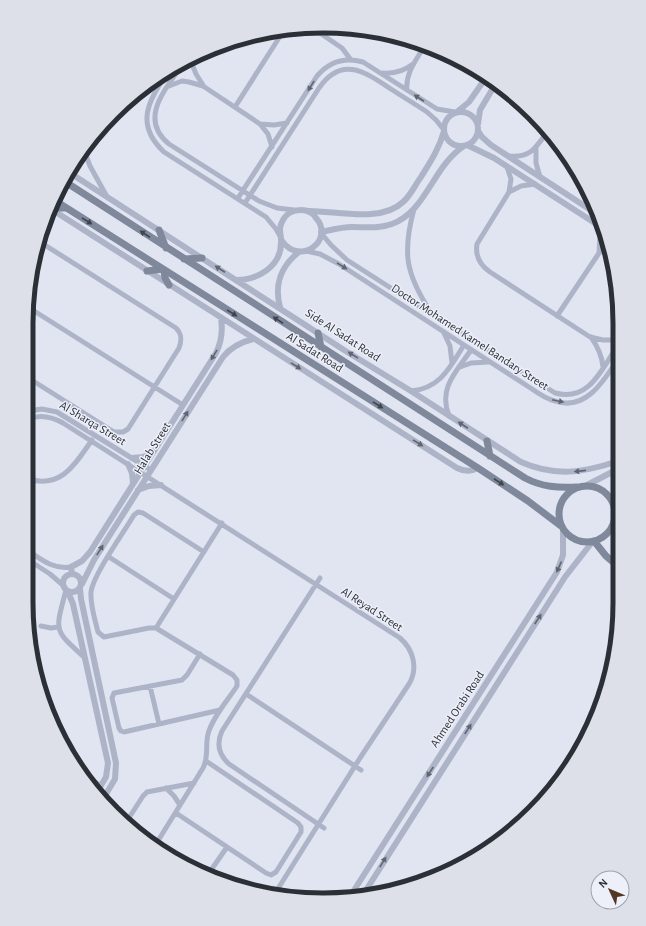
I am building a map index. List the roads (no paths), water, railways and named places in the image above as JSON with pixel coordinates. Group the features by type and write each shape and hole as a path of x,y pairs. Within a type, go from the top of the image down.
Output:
{"main road":[{"name":"Al Sadat Road","path":"69,184 525,478 540,485 552,487 577,487"},
{"name":"Al Sadat Road","path":"59,203 478,468 528,501 562,527"},
{"path":"57,209 66,208"},
{"path":"159,230 166,248"},
{"path":"184,259 202,258"},
{"path":"147,271 164,270 165,278 169,285"},
{"path":"318,333 321,347"},
{"path":"487,440 490,456"},
{"path":"613,502 612,499 604,491 595,486 587,485 577,487 566,494 560,505 559,518 562,527 574,539 583,542 601,538 613,526"},
{"path":"593,541 613,562"}],"street":[{"path":"320,33 342,48 351,60"},
{"path":"235,107 280,36"},
{"path":"407,90 407,79 422,50"},
{"path":"238,198 317,76 321,71 333,63 342,60 351,60 368,64 437,108 469,113 476,119 478,124"},
{"path":"333,63 336,72"},
{"path":"381,73 395,73 408,68 414,63"},
{"path":"192,64 203,86"},
{"path":"246,203 319,88 329,76 336,72 351,69 365,72 427,112 444,130 450,143 454,145 465,145 487,154 596,224"},
{"path":"177,73 161,97 155,111 154,119 158,134 163,140 243,191 272,207 295,211 372,214 384,212 396,207 409,195 441,143 445,121 451,114 469,102 483,81"},
{"path":"168,86 175,83 189,82 203,86 260,124 268,134 272,147"},
{"path":"161,83 150,102 147,117 150,133 158,147 266,217 289,249 299,252 306,251 317,245 321,233 321,226 318,219 307,211"},
{"path":"321,233 342,228 384,226 400,220 414,209 447,161 465,145 475,139 478,131 480,110 493,88"},
{"path":"154,93 161,97"},
{"path":"260,124 274,125 287,123"},
{"path":"478,131 486,142 590,209"},
{"path":"508,156 523,155 536,148 544,136"},
{"path":"536,148 536,163 540,177"},
{"path":"86,156 106,195"},
{"path":"507,166 511,179 509,192 479,238 476,249 477,256 484,267 490,272 590,337 603,340 613,340"},
{"name":"Side Al Sadat Road","path":"74,175 521,462 536,468 568,472 585,471 613,463"},
{"path":"509,192 522,186 535,184"},
{"path":"414,209 408,238 408,263 416,288 432,314"},
{"path":"236,280 251,279 265,272 275,262 281,248 279,230 284,218 295,211"},
{"path":"55,212 457,468 465,471 478,468"},
{"name":"Doctor Mohamed Kamel Bandary Street","path":"321,233 330,245 347,260 555,393 571,395 584,390 590,385 613,352"},
{"path":"599,253 600,237"},
{"path":"33,381 114,432 123,432 128,429 155,388 180,348 182,342 179,332 44,245"},
{"path":"557,316 599,253 603,250"},
{"name":"Doctor Mohamed Kamel Bandary Street","path":"306,251 320,254 339,264 532,389 555,402 562,403 583,400 596,390 613,366"},
{"path":"280,307 277,290 281,274 288,262 299,252"},
{"path":"34,311 183,405"},
{"name":"Halab Street","path":"71,567 79,564 88,555 220,346 222,332 221,318"},
{"path":"442,331 450,346 452,363"},
{"path":"590,337 601,354 603,367"},
{"name":"Halab Street","path":"81,586 94,560 223,357 240,343 253,339"},
{"path":"411,392 424,390 436,384 464,345"},
{"path":"449,416 445,401 447,386 471,350"},
{"path":"459,367 471,362 491,362"},
{"path":"532,389 537,382"},
{"name":"Al Sharqa Street","path":"33,410 42,409 57,412 142,469"},
{"name":"Al Sharqa Street","path":"33,418 40,416 56,419 130,461"},
{"path":"33,480 47,481 60,477 73,467 92,440"},
{"path":"133,484 130,461 152,453"},
{"name":"Al Reyad Street","path":"142,469 149,473 161,485 400,638 408,646 413,655 414,670 412,680 278,889"},
{"path":"587,485 613,472"},
{"path":"138,490 149,486 161,485"},
{"path":"158,841 206,761 208,733 220,710 237,686 237,680 233,675 156,628 104,637 99,633 92,601 92,588 94,581 134,515 138,512 143,513 204,552"},
{"path":"156,628 222,523"},
{"name":"Ahmed Orabi Road","path":"353,891 557,572 562,561 562,527"},
{"name":"Ahmed Orabi Road","path":"366,890 546,607 593,541"},
{"path":"33,554 59,568 71,567 72,574"},
{"path":"109,557 174,599"},
{"path":"33,564 50,574 66,589 73,593 81,586"},
{"path":"72,574 80,578 81,599 116,763 115,779 105,794"},
{"path":"72,574 65,578 66,589 58,627 62,636 85,658"},
{"path":"320,578 220,737 219,749 221,755 229,764 324,828"},
{"path":"66,589 73,604 108,764 106,777 101,786 95,782"},
{"path":"538,602 546,607"},
{"path":"41,626 51,628 58,627"},
{"path":"200,654 184,678 116,693 113,695 112,698 119,728 124,732 220,710"},
{"path":"150,686 159,724"},
{"path":"246,694 362,770"},
{"path":"176,813 271,875 276,872 301,832 298,823 206,761"},
{"path":"129,818 145,794 150,791 194,783"},
{"path":"166,788 180,805"},
{"path":"388,836 397,841"},
{"path":"211,871 227,847"}]}
